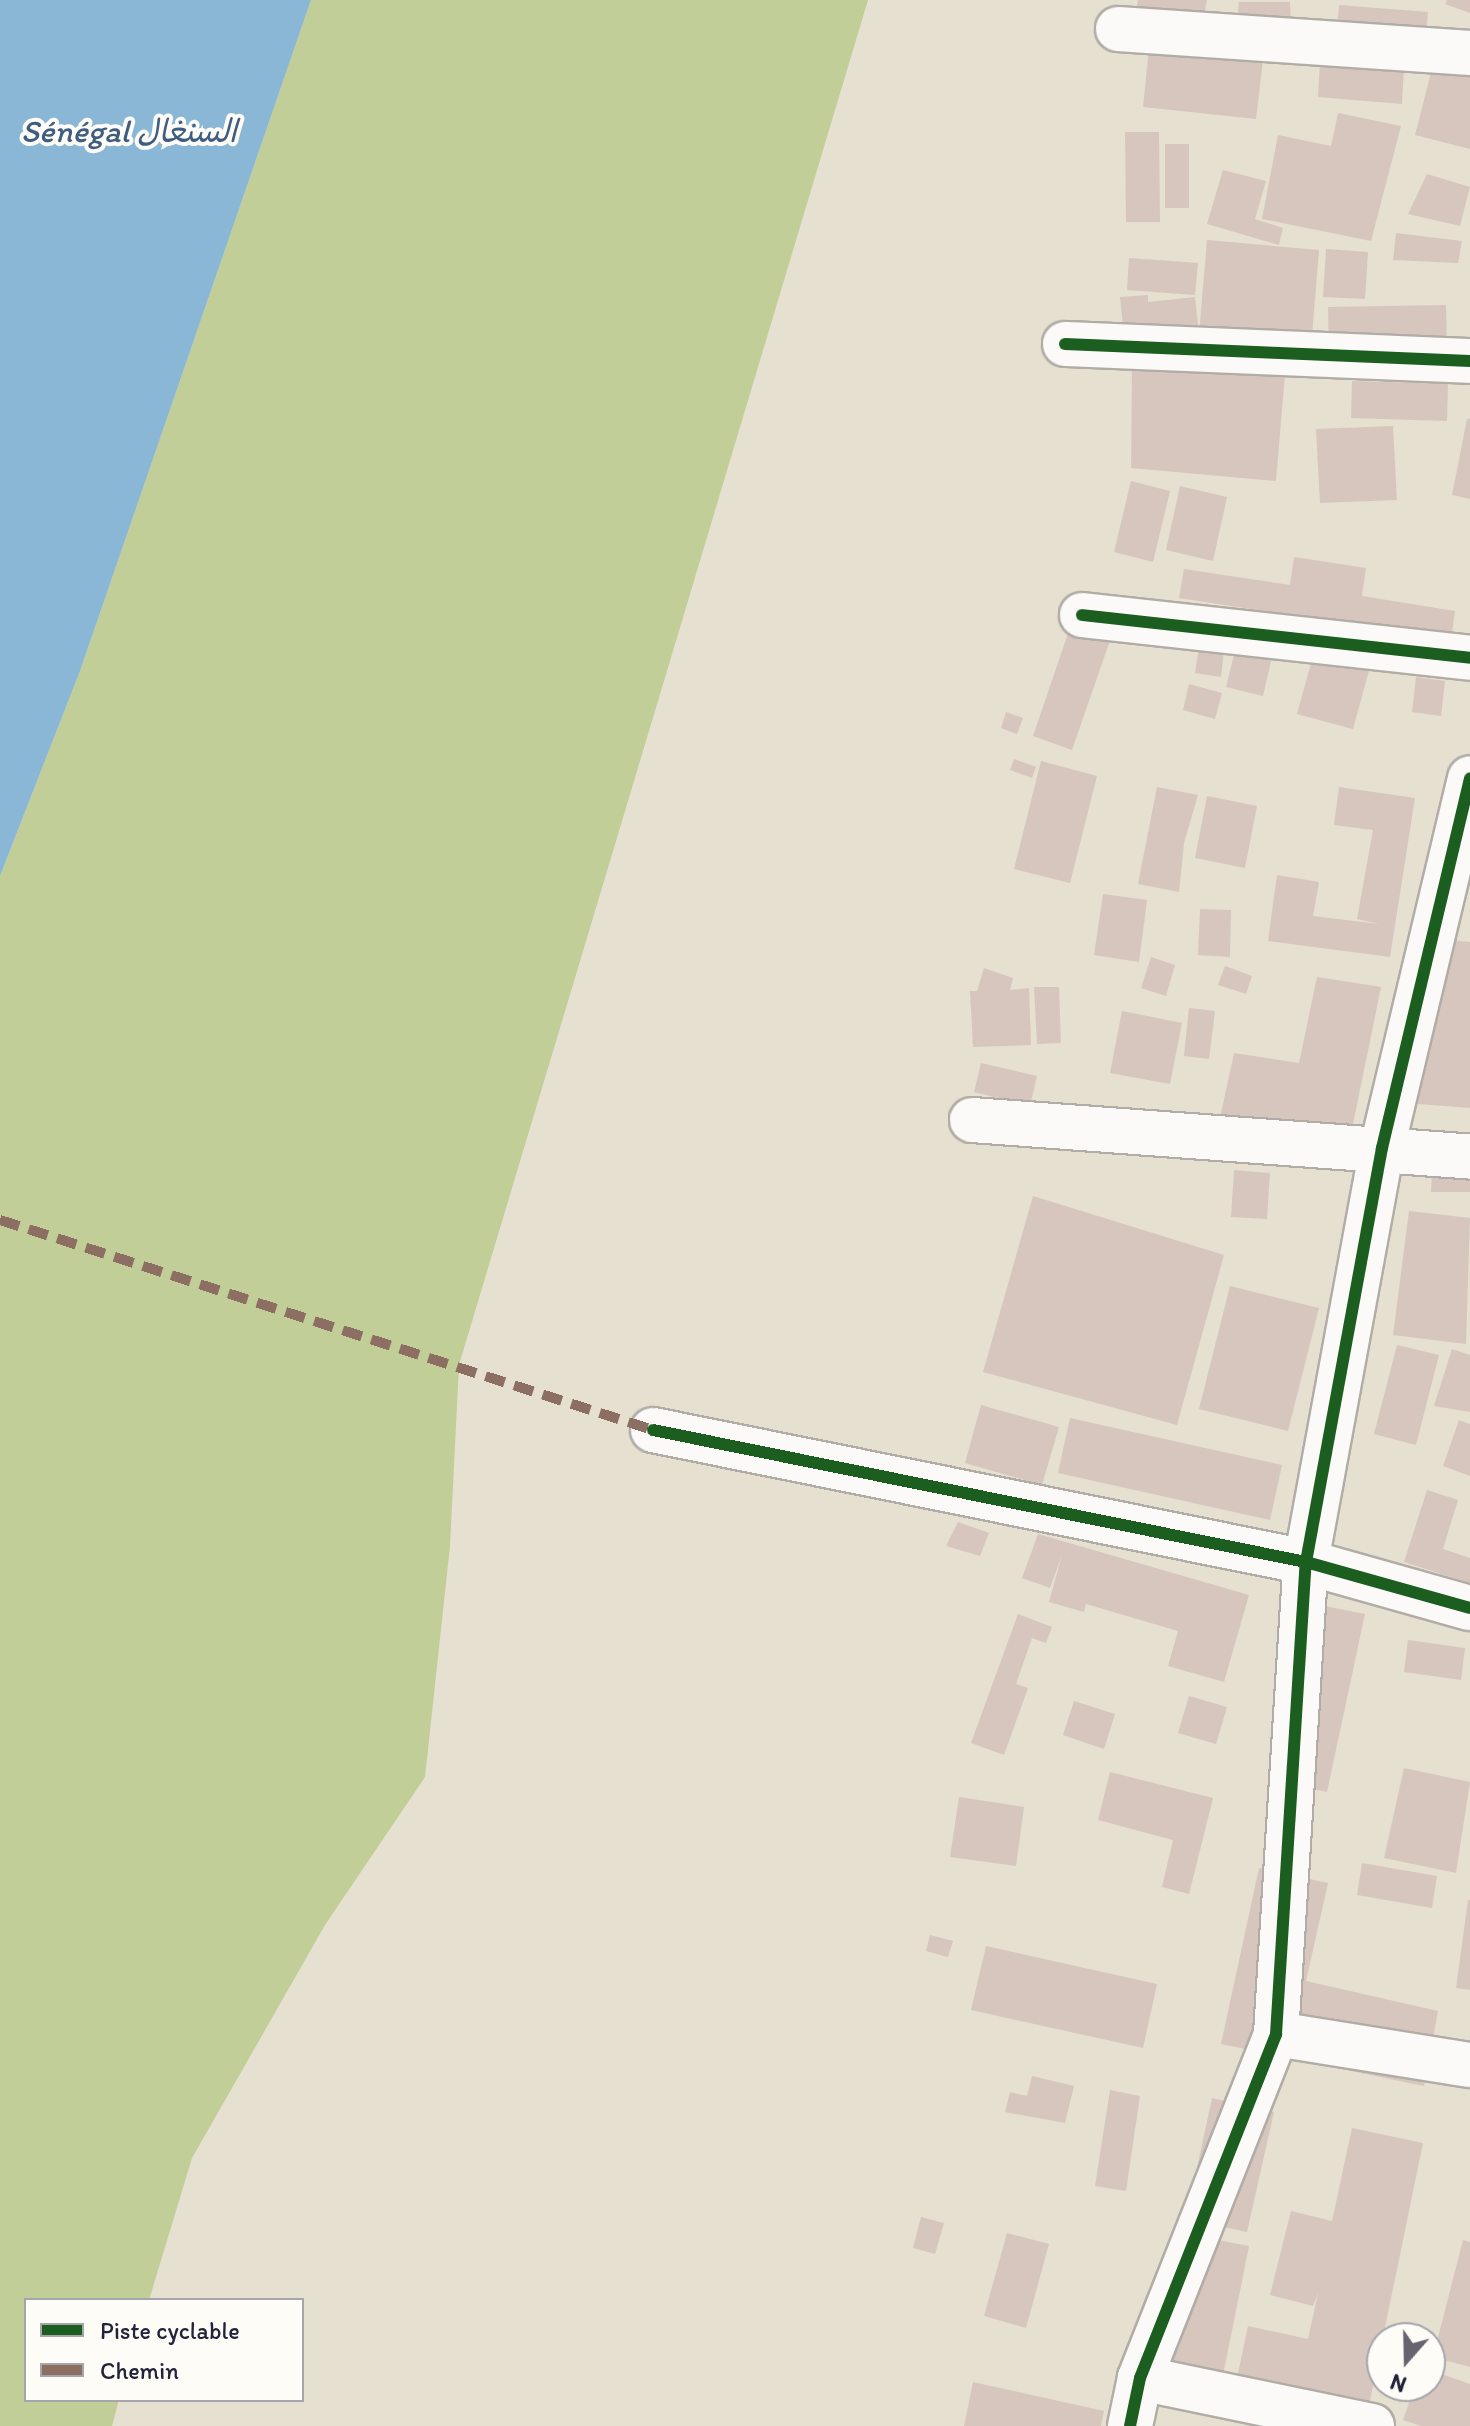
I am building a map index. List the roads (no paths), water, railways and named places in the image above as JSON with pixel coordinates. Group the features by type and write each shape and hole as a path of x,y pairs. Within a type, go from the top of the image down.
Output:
{"street":[{"path":"1118,29 1470,53"},
{"path":"1065,344 1470,361"},
{"path":"1082,615 1470,658"},
{"path":"1130,2426 1140,2378 1276,2034 1306,1562 1382,1148 1470,778"},
{"path":"972,1120 1382,1148 1470,1157"},
{"path":"653,1430 1306,1562 1470,1608"},
{"path":"1276,2034 1470,2065"},
{"path":"1140,2378 1372,2426"}],"water":[{"name":"Sénégal السنغال","path":"0,0 311,0 80,671 0,876"}]}
